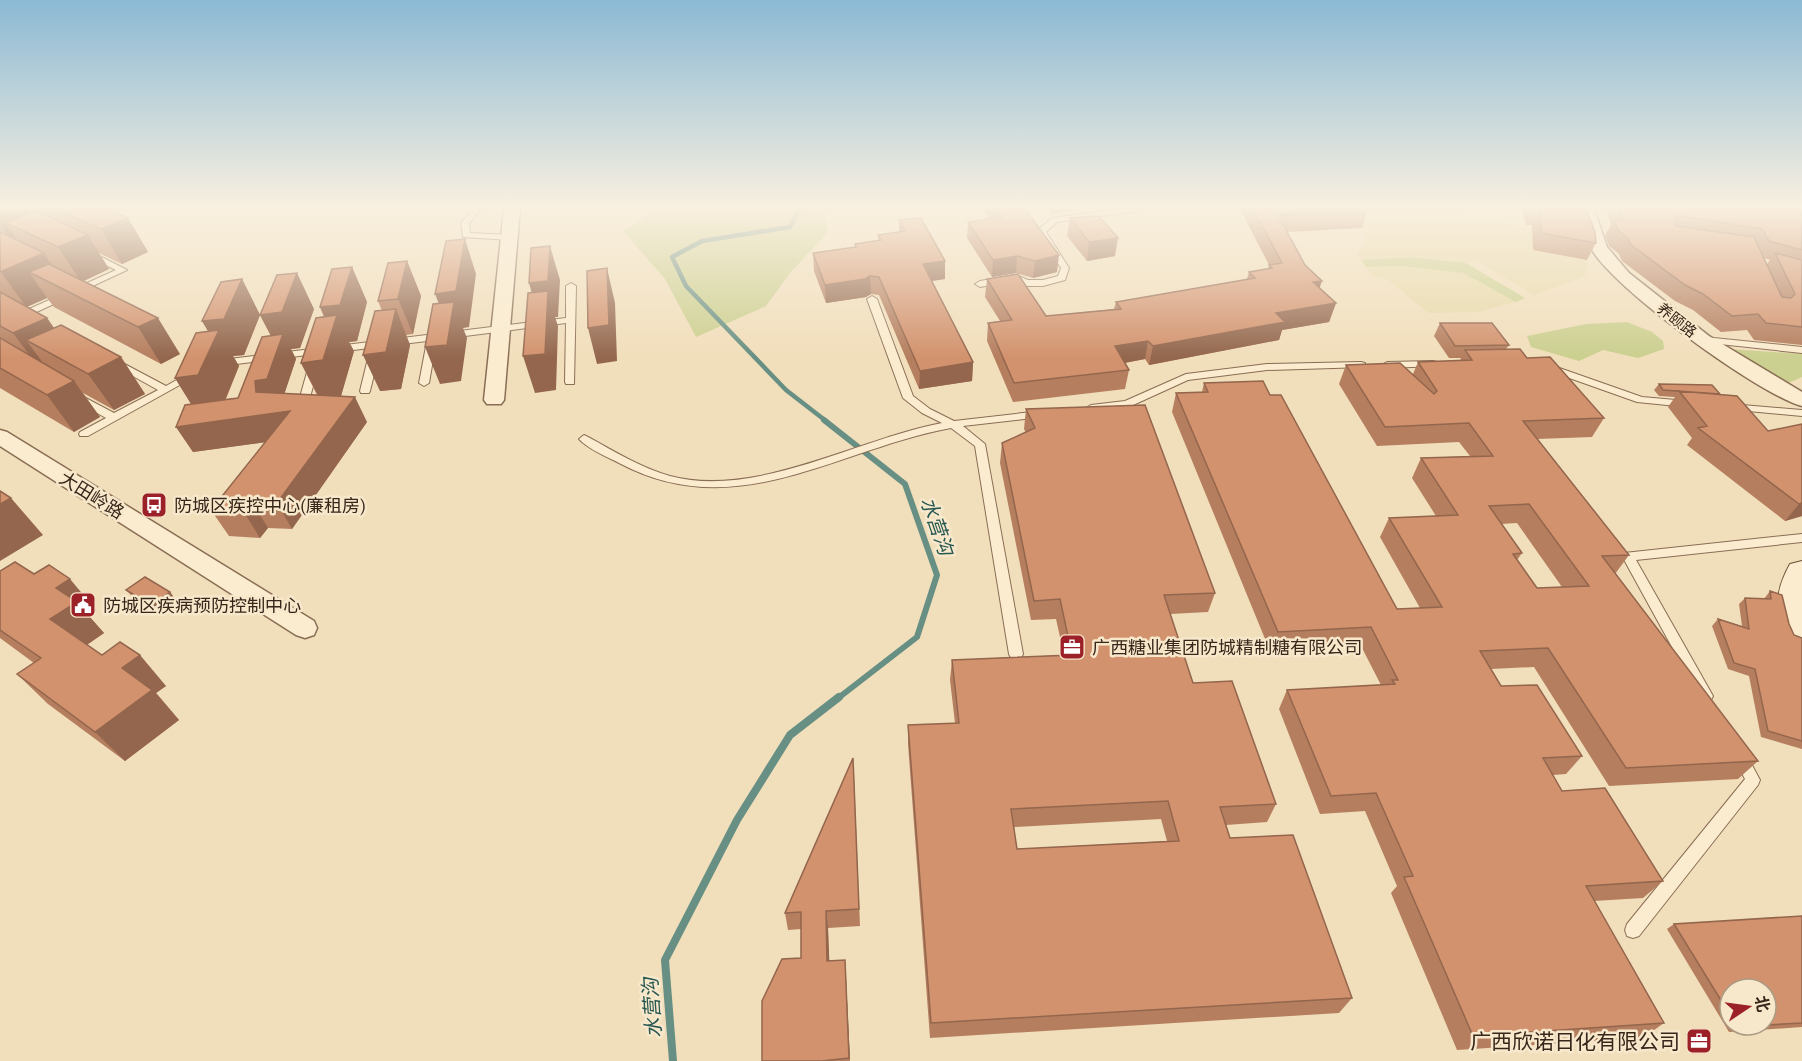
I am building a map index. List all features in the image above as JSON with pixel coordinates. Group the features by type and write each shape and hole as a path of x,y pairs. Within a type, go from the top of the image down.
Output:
{"street":[{"path":"494,400 507,259"},
{"name":"养颐路","path":"1607,259 1613,267 1703,340 1762,379 1802,400"},
{"name":"大田岭路","path":"0,437 305,628"},
{"path":"1802,573 1793,593 1802,630"}],"lane":[{"path":"0,326 123,270 100,259"},
{"path":"980,284 1016,278 1026,283 1043,283 1062,278 1065,268 1059,259"},
{"path":"71,283 82,289"},
{"path":"570,382 571,286"},
{"path":"872,299 908,398 926,411 952,423 980,444 1016,654"},
{"path":"217,353 212,364 267,357 320,346 377,344 571,320"},
{"path":"424,383 434,325"},
{"path":"365,391 380,332"},
{"path":"1703,340 1802,350"},
{"path":"304,398 320,346"},
{"path":"103,356 166,390"},
{"path":"1533,362 1641,400 1700,405"},
{"path":"1081,409 1127,404 1186,377 1267,368 1440,364"},
{"path":"84,434 203,369"},
{"path":"68,392 114,418"},
{"path":"1723,406 1802,413"},
{"path":"584,439 632,464 678,482 713,485 752,482 898,436 952,423 1057,412"},
{"path":"1713,708 1628,556 1802,538"},
{"path":"1633,930 1753,780 1730,739"}],"shaded area":[{"path":"1424,259 1587,260 1585,276 1534,295 1475,260 1466,263"},
{"path":"1403,266 1463,273 1516,302 1479,312 1429,313 1388,280 1372,276 1366,267"}],"green space":[{"path":"647,259 803,259 766,306 696,337 665,279"},
{"path":"1424,259 1466,263 1525,298 1516,302 1463,273 1403,266 1366,267 1361,260"},
{"path":"1627,322 1652,332 1663,341 1664,349 1638,358 1603,350 1579,361 1531,347 1527,336 1586,324"},
{"path":"1729,349 1802,354 1802,377 1786,384"}],"building":[{"path":"0,259 31,259 0,272"},
{"path":"442,259 462,259 456,291 435,294"},
{"path":"530,259 549,259 548,281 529,283"},
{"path":"815,259 944,259 945,261 923,264 973,362 920,371 879,277 870,276 865,279 825,285"},
{"path":"1026,259 1045,259 1035,261"},
{"path":"1280,259 1301,259 1322,281 1313,282 1336,303 1276,313 1285,322 1153,346 1148,341 1115,346 1129,370 1014,383 988,323 1012,320 987,279 1018,274 1046,316 1121,309 1116,302 1255,278 1249,272 1272,268 1269,265 1282,263"},
{"path":"1649,259 1764,259 1782,297 1791,298 1795,294 1778,259 1802,260 1802,327 1766,323 1758,314 1732,316 1703,294 1685,285"},
{"path":"407,261 398,299 378,301 388,263"},
{"path":"49,264 158,318 138,327 29,272"},
{"path":"352,267 340,305 320,307 332,269"},
{"path":"607,268 609,325 588,328 587,271"},
{"path":"297,273 282,312 260,315 277,275"},
{"path":"242,279 224,319 202,321 221,282"},
{"path":"548,291 545,354 523,356 528,293"},
{"path":"0,292 47,318 13,333 0,326"},
{"path":"454,302 447,345 425,347 433,304"},
{"path":"396,309 386,352 363,355 375,311"},
{"path":"337,315 323,360 301,363 316,318"},
{"path":"1440,323 1492,323 1509,345 1455,346"},
{"path":"61,325 121,357 88,374 26,340"},
{"path":"219,330 198,375 175,378 196,333"},
{"path":"283,334 267,379 255,381 256,392 355,397 277,503 252,502 244,512 211,510 290,411 176,427 185,405 238,398 262,337"},
{"path":"0,338 74,381 47,395 0,368"},
{"path":"1520,349 1527,358 1550,357 1604,418 1523,421 1629,555 1602,556 1758,761 1626,768 1548,648 1480,651 1501,686 1537,685 1582,756 1543,758 1562,791 1605,788 1663,881 1586,886 1664,1023 1473,1036 1404,877 1413,876 1376,793 1331,796 1287,690 1395,684 1392,680 1398,680 1371,627 1278,632 1176,393 1208,392 1204,383 1263,381 1270,395 1281,395 1397,609 1442,607 1389,518 1458,515 1421,458 1493,456 1469,423 1385,427 1346,365 1400,363 1434,394 1437,391 1418,362 1472,360 1465,350","holes":["1529,504 1589,586 1537,588 1513,554 1522,553 1489,506"]},
{"path":"1659,384 1712,385 1720,394 1663,390"},
{"path":"1679,391 1737,396 1768,431 1802,424 1802,503 1799,504 1698,428 1707,426"},
{"path":"1145,405 1215,593 1164,595 1193,683 1232,681 1276,804 1220,807 1230,838 1293,835 1352,998 931,1023 908,725 959,723 952,660 1072,655 1060,599 1034,601 1002,443 1035,428 1026,409","holes":["1168,801 1179,841 1017,849 1011,809"]},
{"path":"0,491 11,498 0,504"},
{"path":"15,562 34,574 49,565 70,579 56,588 77,602 50,619 102,655 120,642 140,655 122,668 152,690 95,732 17,674 41,658 0,630 0,571"},
{"path":"145,577 170,592 151,605 126,590"},
{"path":"1770,591 1782,595 1794,635 1802,638 1802,741 1768,731 1755,669 1734,663 1718,619 1749,629 1745,598 1771,599"},
{"path":"853,758 859,909 826,911 827,961 845,960 849,1058 822,1061 762,1061 762,1001 782,959 801,958 801,912 785,913"},
{"path":"1802,916 1802,1023 1778,1024 1778,977 1718,977 1718,996 1674,924"}],"waterway":[{"name":"水营沟","path":"673,259 686,286 786,390 826,421"},
{"name":"水营沟","path":"824,420 905,484 937,575 917,637 837,699"},
{"name":"水营沟","path":"673,1061 665,960 737,820 790,735 839,697"}],"place":[{"name":"防城区疾控中心(廉租房)","path":"154,505"},
{"name":"防城区疾病预防控制中心","path":"83,605"},
{"name":"广西糖业集团防城精制糖有限公司","path":"1072,647"},
{"name":"广西欣诺日化有限公司","path":"1699,1041"}]}
